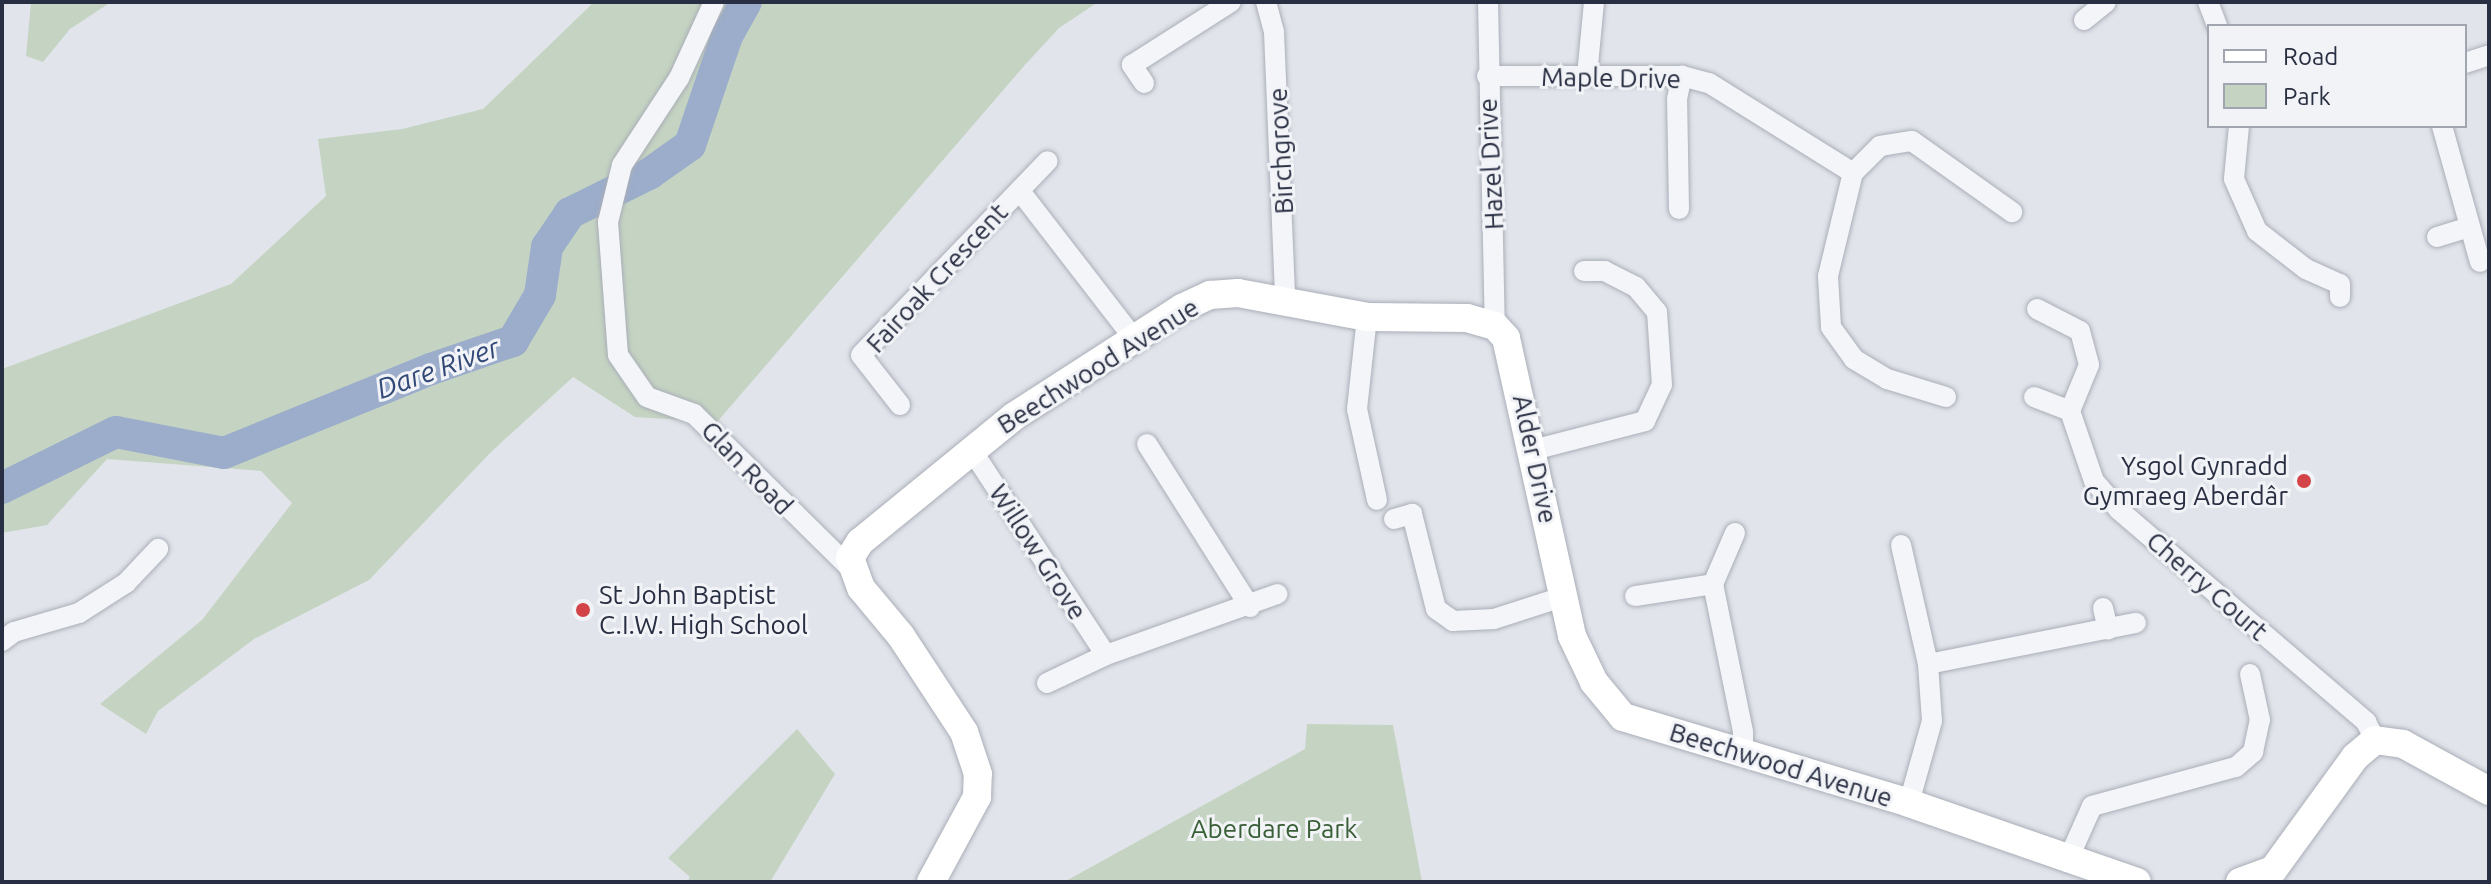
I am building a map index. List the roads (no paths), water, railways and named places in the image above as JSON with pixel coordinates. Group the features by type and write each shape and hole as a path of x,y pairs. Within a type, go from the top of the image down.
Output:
{"street":[{"name":"Glan Road","path":"714,2 679,78 622,165 608,222 618,355 647,397 694,414 849,567 947,705 972,751 977,797 931,882"},
{"path":"1144,83 1132,65 1231,2"},
{"name":"Birchgrove","path":"1266,2 1274,32 1285,300"},
{"name":"Hazel Drive","path":"1488,2 1487,76 1495,326"},
{"path":"1587,76 1594,2"},
{"path":"2084,20 2106,2"},
{"path":"2208,2 2216,24"},
{"path":"2467,62 2489,55"},
{"name":"Maple Drive","path":"1487,76 1682,76 1741,99 1853,173"},
{"path":"1679,209 1677,99 1682,76"},
{"path":"2239,128 2234,179 2257,231 2306,269 2340,284 2340,297"},
{"path":"2443,128 2480,262"},
{"path":"1946,397 1887,379 1865,366 1831,327 1828,276 1853,173 1880,146 1912,141 2012,212"},
{"name":"Fairoak Crescent","path":"900,405 861,355 1048,161"},
{"name":"Fairoak Crescent","path":"1020,191 1133,337"},
{"path":"2437,237 2469,227"},
{"path":"1533,450 1645,421 1662,385 1657,312 1636,287 1605,271 1584,271"},
{"name":"Beechwood Avenue","path":"849,567 860,542 971,449 1133,337 1210,295 1238,293 1367,317 1467,318 1495,326"},
{"path":"2034,397 2070,411 2089,365 2080,331 2037,309"},
{"path":"1367,317 1357,409 1377,500"},
{"name":"Alder Drive","path":"1495,326 1512,351 1565,596"},
{"name":"Cherry Court","path":"2070,411 2094,481 2119,510 2366,722 2375,740"},
{"path":"1147,444 1250,607"},
{"name":"Willow Grove","path":"971,449 1106,655"},
{"path":"1394,519 1412,514 1436,609 1453,621 1494,619 1565,596"},
{"path":"1735,533 1713,584 1743,732 1743,757"},
{"path":"1901,545 1928,664 1932,721 1909,803"},
{"path":"2,641 14,632 79,613 126,583 158,549"},
{"path":"1635,596 1713,584"},
{"path":"1047,683 1106,655 1250,607 1277,594"},
{"name":"Beechwood Avenue","path":"1565,596 1572,636 1594,682 1623,717 1743,757 1909,803 2067,862 2137,882"},
{"path":"2103,608 2108,629"},
{"path":"1928,664 2136,623"},
{"path":"2067,862 2092,806 2226,770 2253,752 2260,737 2265,694 2250,674"},
{"path":"2240,882 2273,870 2355,757 2375,740 2403,744 2489,791"}],"waterway":[{"name":"Dare River","path":"2,488 116,432 224,453 431,369 513,341 540,295 547,247 570,213 649,174 690,145 727,36 746,2"}],"place":[{"name":"Ysgol Gynradd Gymraeg Aberdâr","path":"2304,481"},
{"name":"St John Baptist C.I.W. High School","path":"583,610"}],"park label":[{"name":"Aberdare Park","path":"1274,829"}]}
